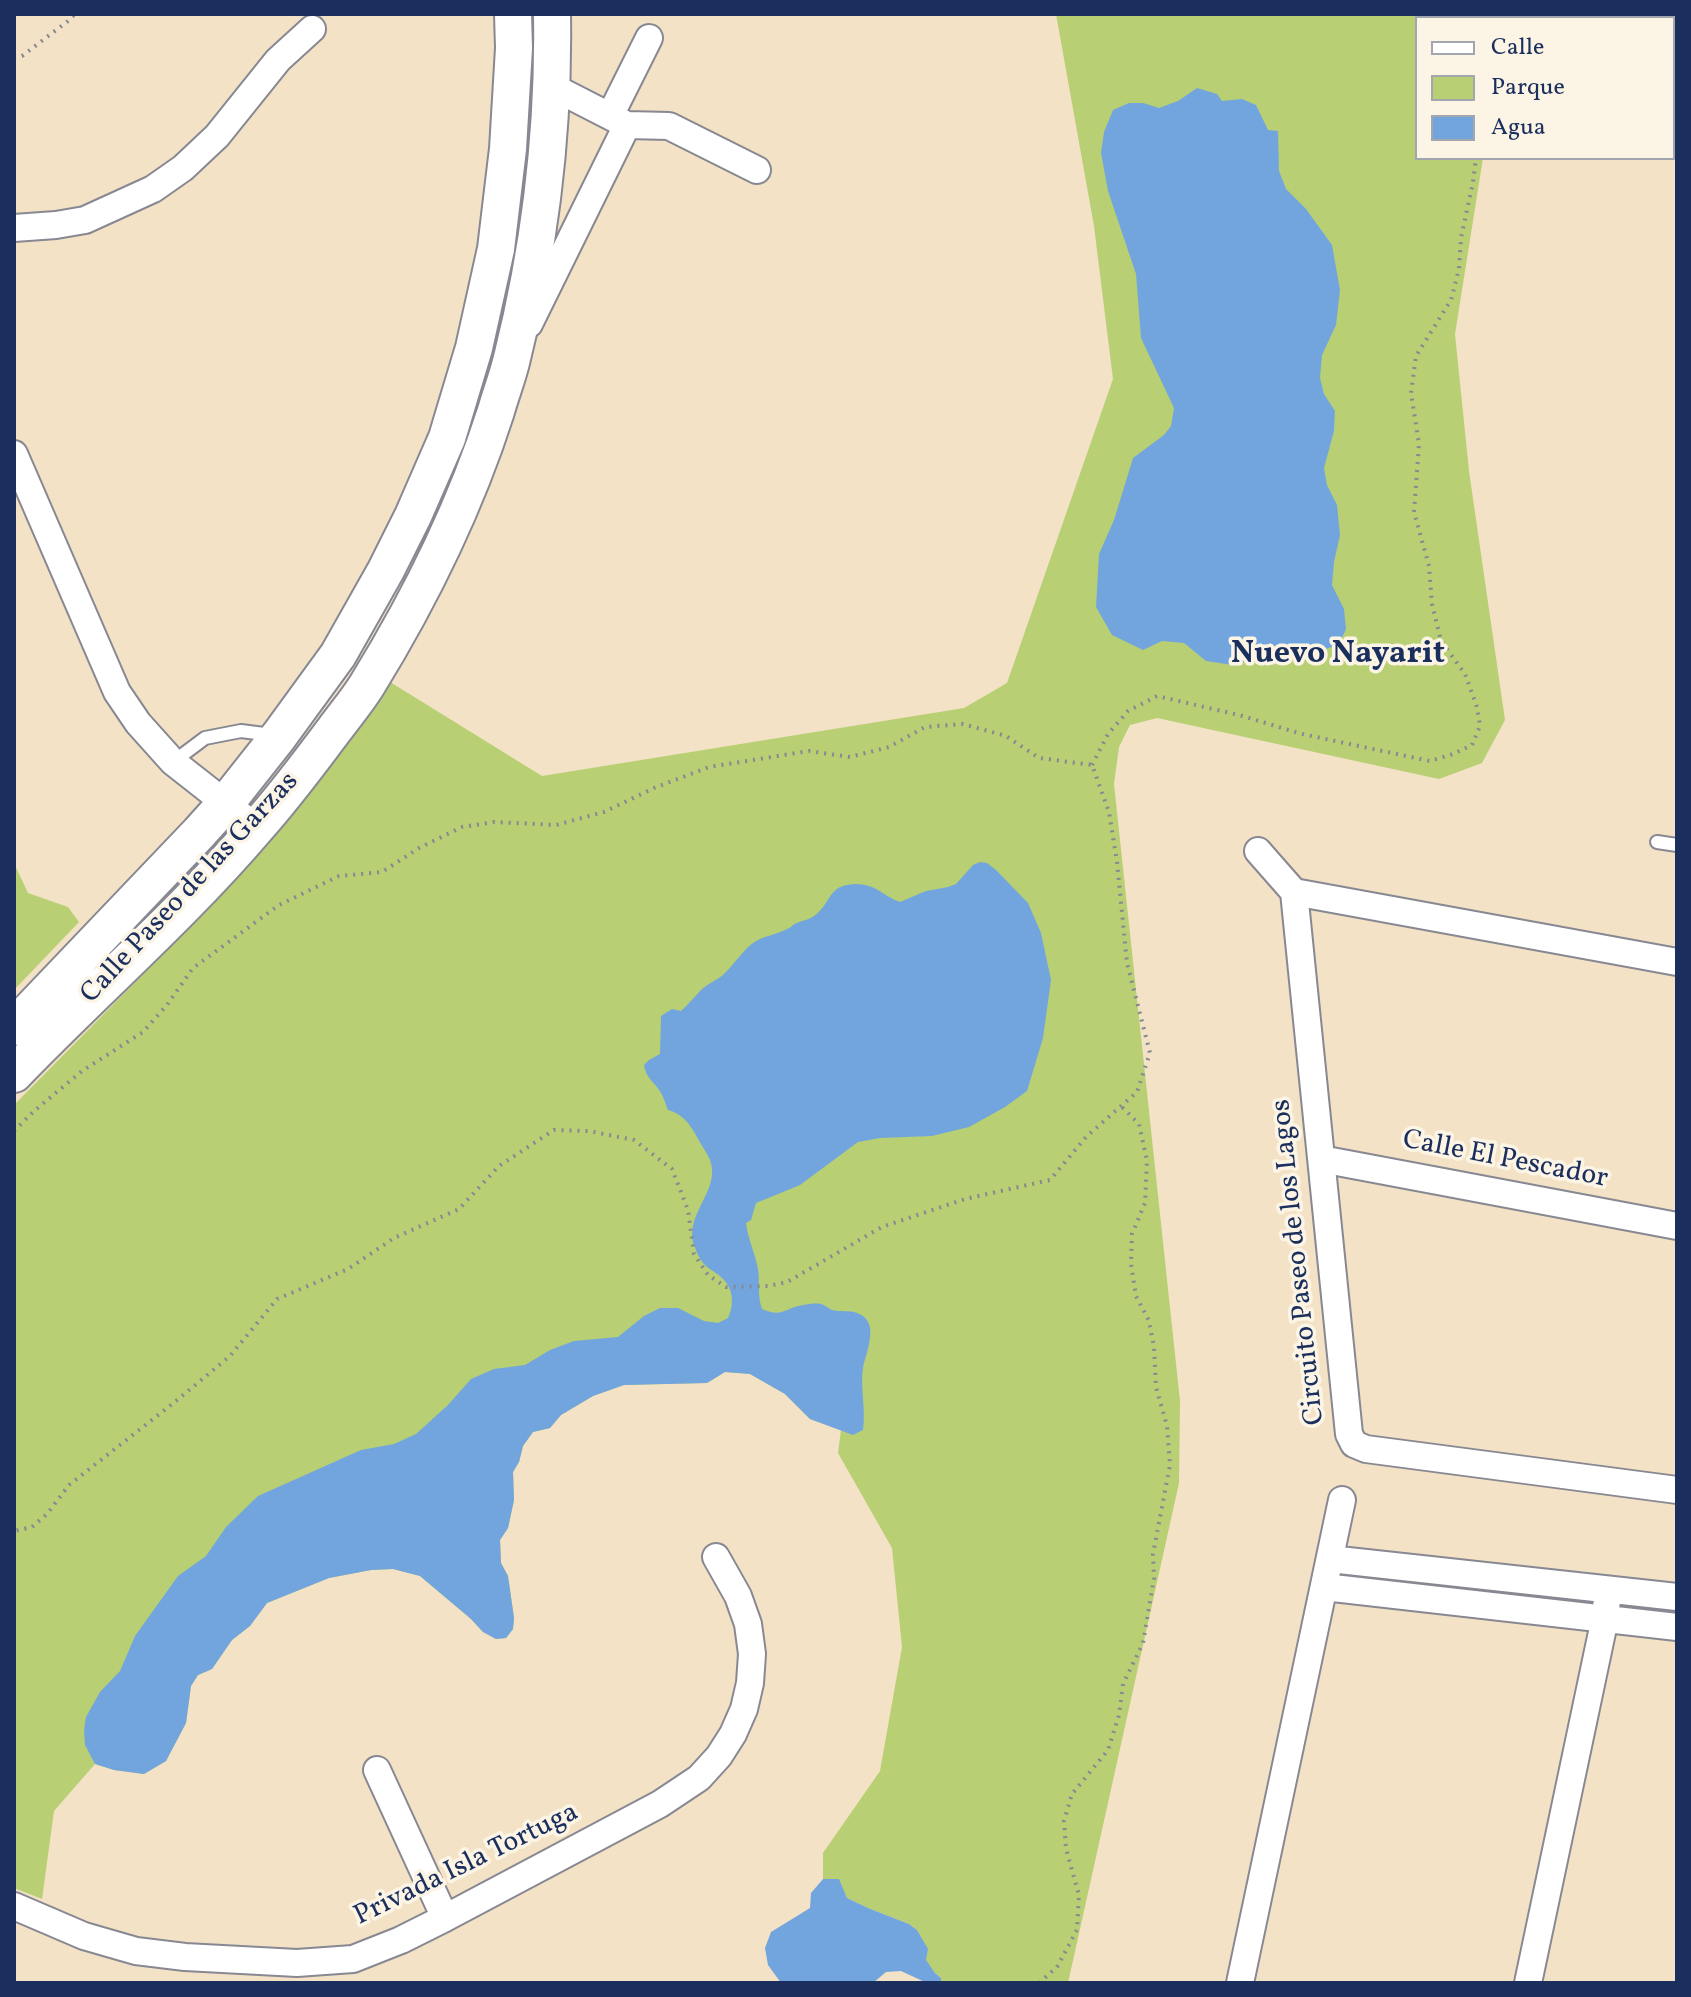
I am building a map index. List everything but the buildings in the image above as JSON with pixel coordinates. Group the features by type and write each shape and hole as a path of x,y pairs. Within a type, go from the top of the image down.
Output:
{"street":[{"name":"Calle Paseo de las Garzas","path":"14,1027 199,833 279,736 338,655 413,516 447,438 474,348 496,249 508,149 513,14"},
{"name":"Calle Paseo de las Garzas","path":"14,1074 257,828 301,775 365,688 415,603 449,535 484,448 512,360 535,249 546,157 552,14"},
{"path":"14,228 85,220 153,189 183,168 217,136 278,60 312,29"},
{"path":"512,360 618,120 649,38"},
{"path":"551,86 618,120 669,126 757,170"},
{"path":"14,454 117,692 138,723 173,762 257,828"},
{"path":"413,516 449,535"},
{"path":"1258,851 1294,892 1677,962"},
{"name":"Circuito Paseo de los Lagos","path":"1294,892 1349,1434 1354,1444 1366,1449 1677,1490"},
{"name":"Calle El Pescador","path":"1321,1159 1677,1226"},
{"path":"1240,1983 1342,1500"},
{"name":"Privada Isla Tortuga","path":"14,1906 84,1936 136,1951 185,1957 297,1963 353,1959 401,1940 660,1804 699,1778 719,1756 744,1709 752,1654 748,1624 738,1596 716,1557"},
{"path":"1330,1559 1677,1597"},
{"path":"1324,1587 1677,1627"},
{"path":"1528,1983 1605,1618 1608,1590"},
{"path":"377,1770 445,1918"}],"lane":[{"path":"173,762 205,738 241,731 279,736"},
{"path":"1657,842 1677,845"}],"path":[{"path":"14,57 22,56 75,14"},
{"path":"14,1531 32,1527 47,1514 69,1485 230,1356 277,1299 348,1269 394,1238 459,1209 499,1166 554,1130 589,1131 634,1140 672,1169 688,1210 694,1254 708,1275 726,1287 768,1286 787,1282 882,1227 965,1199 1050,1180 1087,1136 1137,1092 1150,1053 1127,963 1119,875 1109,812 1092,765 1108,734 1128,711 1157,696 1239,715 1302,734 1430,761 1472,745 1480,726 1465,674 1441,641 1432,604 1429,566 1414,512 1419,444 1411,393 1416,356 1451,300 1459,269 1461,238 1476,160"},
{"path":"14,1131 82,1071 143,1032 193,968 279,905 339,876 382,872 419,848 462,827 494,822 556,825 604,812 709,767 809,751 850,757 889,747 925,727 963,724 1006,736 1039,758 1092,765"},
{"path":"1039,1983 1057,1967 1077,1930 1079,1895 1066,1849 1064,1821 1072,1794 1108,1750 1119,1715 1123,1684 1143,1643 1154,1578 1153,1554 1170,1465 1167,1426 1156,1387 1149,1321 1136,1296 1131,1264 1132,1234 1145,1203 1147,1161 1139,1124 1121,1106"}],"green space":[{"path":"1056,14 1506,14 1415,16 1415,160 1483,160 1455,334 1469,471 1505,720 1482,763 1439,779 1157,718 1130,725 1119,747 1114,784 1180,1401 1179,1483 1068,1983 941,1983 941,1978 925,1960 927,1949 917,1930 847,1898 838,1880 823,1879 823,1853 880,1771 902,1647 892,1548 838,1453 841,1430 810,1419 785,1394 750,1374 725,1372 707,1383 624,1385 593,1396 561,1415 550,1428 533,1432 523,1446 513,1472 514,1500 508,1528 500,1540 501,1563 508,1576 514,1618 513,1629 506,1638 496,1639 483,1632 420,1576 393,1569 329,1578 267,1603 250,1626 232,1640 212,1669 198,1675 191,1686 186,1723 166,1761 144,1774 95,1764 54,1811 42,1899 14,1888 14,1105 173,944 272,835 390,682 542,776 964,708 1007,683 1113,379 1094,226"},
{"path":"14,863 28,893 68,907 79,922 14,990"}],"water":[{"path":"1197,88 1217,94 1222,101 1242,99 1256,105 1268,130 1278,131 1279,171 1286,189 1306,209 1332,245 1340,290 1336,325 1322,355 1320,378 1324,394 1335,411 1334,431 1324,468 1327,485 1337,505 1340,535 1332,585 1344,609 1346,629 1339,644 1321,651 1278,651 1233,665 1206,661 1184,643 1162,641 1143,650 1112,635 1096,607 1099,554 1114,520 1133,458 1164,435 1171,426 1174,408 1141,338 1136,274 1108,191 1101,153 1104,132 1113,110 1129,103 1159,108 1178,101"},
{"path":"980,862 996,870 1028,903 1041,933 1051,980 1043,1038 1027,1091 969,1127 932,1136 858,1142 800,1185 756,1203 751,1220 746,1223 758,1269 762,1309 779,1312 819,1304 832,1310 857,1313 868,1323 870,1338 862,1375 863,1430 853,1435 810,1419 785,1394 750,1374 725,1372 707,1383 624,1385 593,1396 561,1415 550,1428 533,1432 523,1446 513,1472 514,1500 508,1528 500,1540 501,1563 508,1576 514,1618 513,1629 506,1638 496,1639 483,1632 420,1576 393,1569 329,1578 267,1603 250,1626 232,1640 212,1669 198,1675 191,1686 186,1723 166,1761 144,1774 95,1764 85,1745 84,1730 86,1717 100,1692 120,1671 135,1636 178,1576 206,1556 226,1527 258,1496 361,1450 394,1444 416,1434 471,1379 494,1369 525,1365 550,1350 574,1341 618,1337 644,1316 660,1308 678,1308 704,1321 718,1323 728,1318 732,1303 727,1283 702,1262 693,1242 694,1221 711,1181 710,1160 689,1125 678,1114 668,1110 644,1065 660,1054 661,1016 672,1009 681,1011 757,941 814,916 839,888 855,884 869,886 900,902 926,891 956,884 973,865"},
{"path":"823,1879 839,1879 847,1898 917,1930 928,1949 926,1960 941,1978 941,1983 927,1983 901,1971 886,1972 873,1983 781,1983 768,1965 765,1948 771,1932 810,1908 811,1893"}],"district":[{"name":"Nuevo Nayarit","path":"1338,656"}]}
